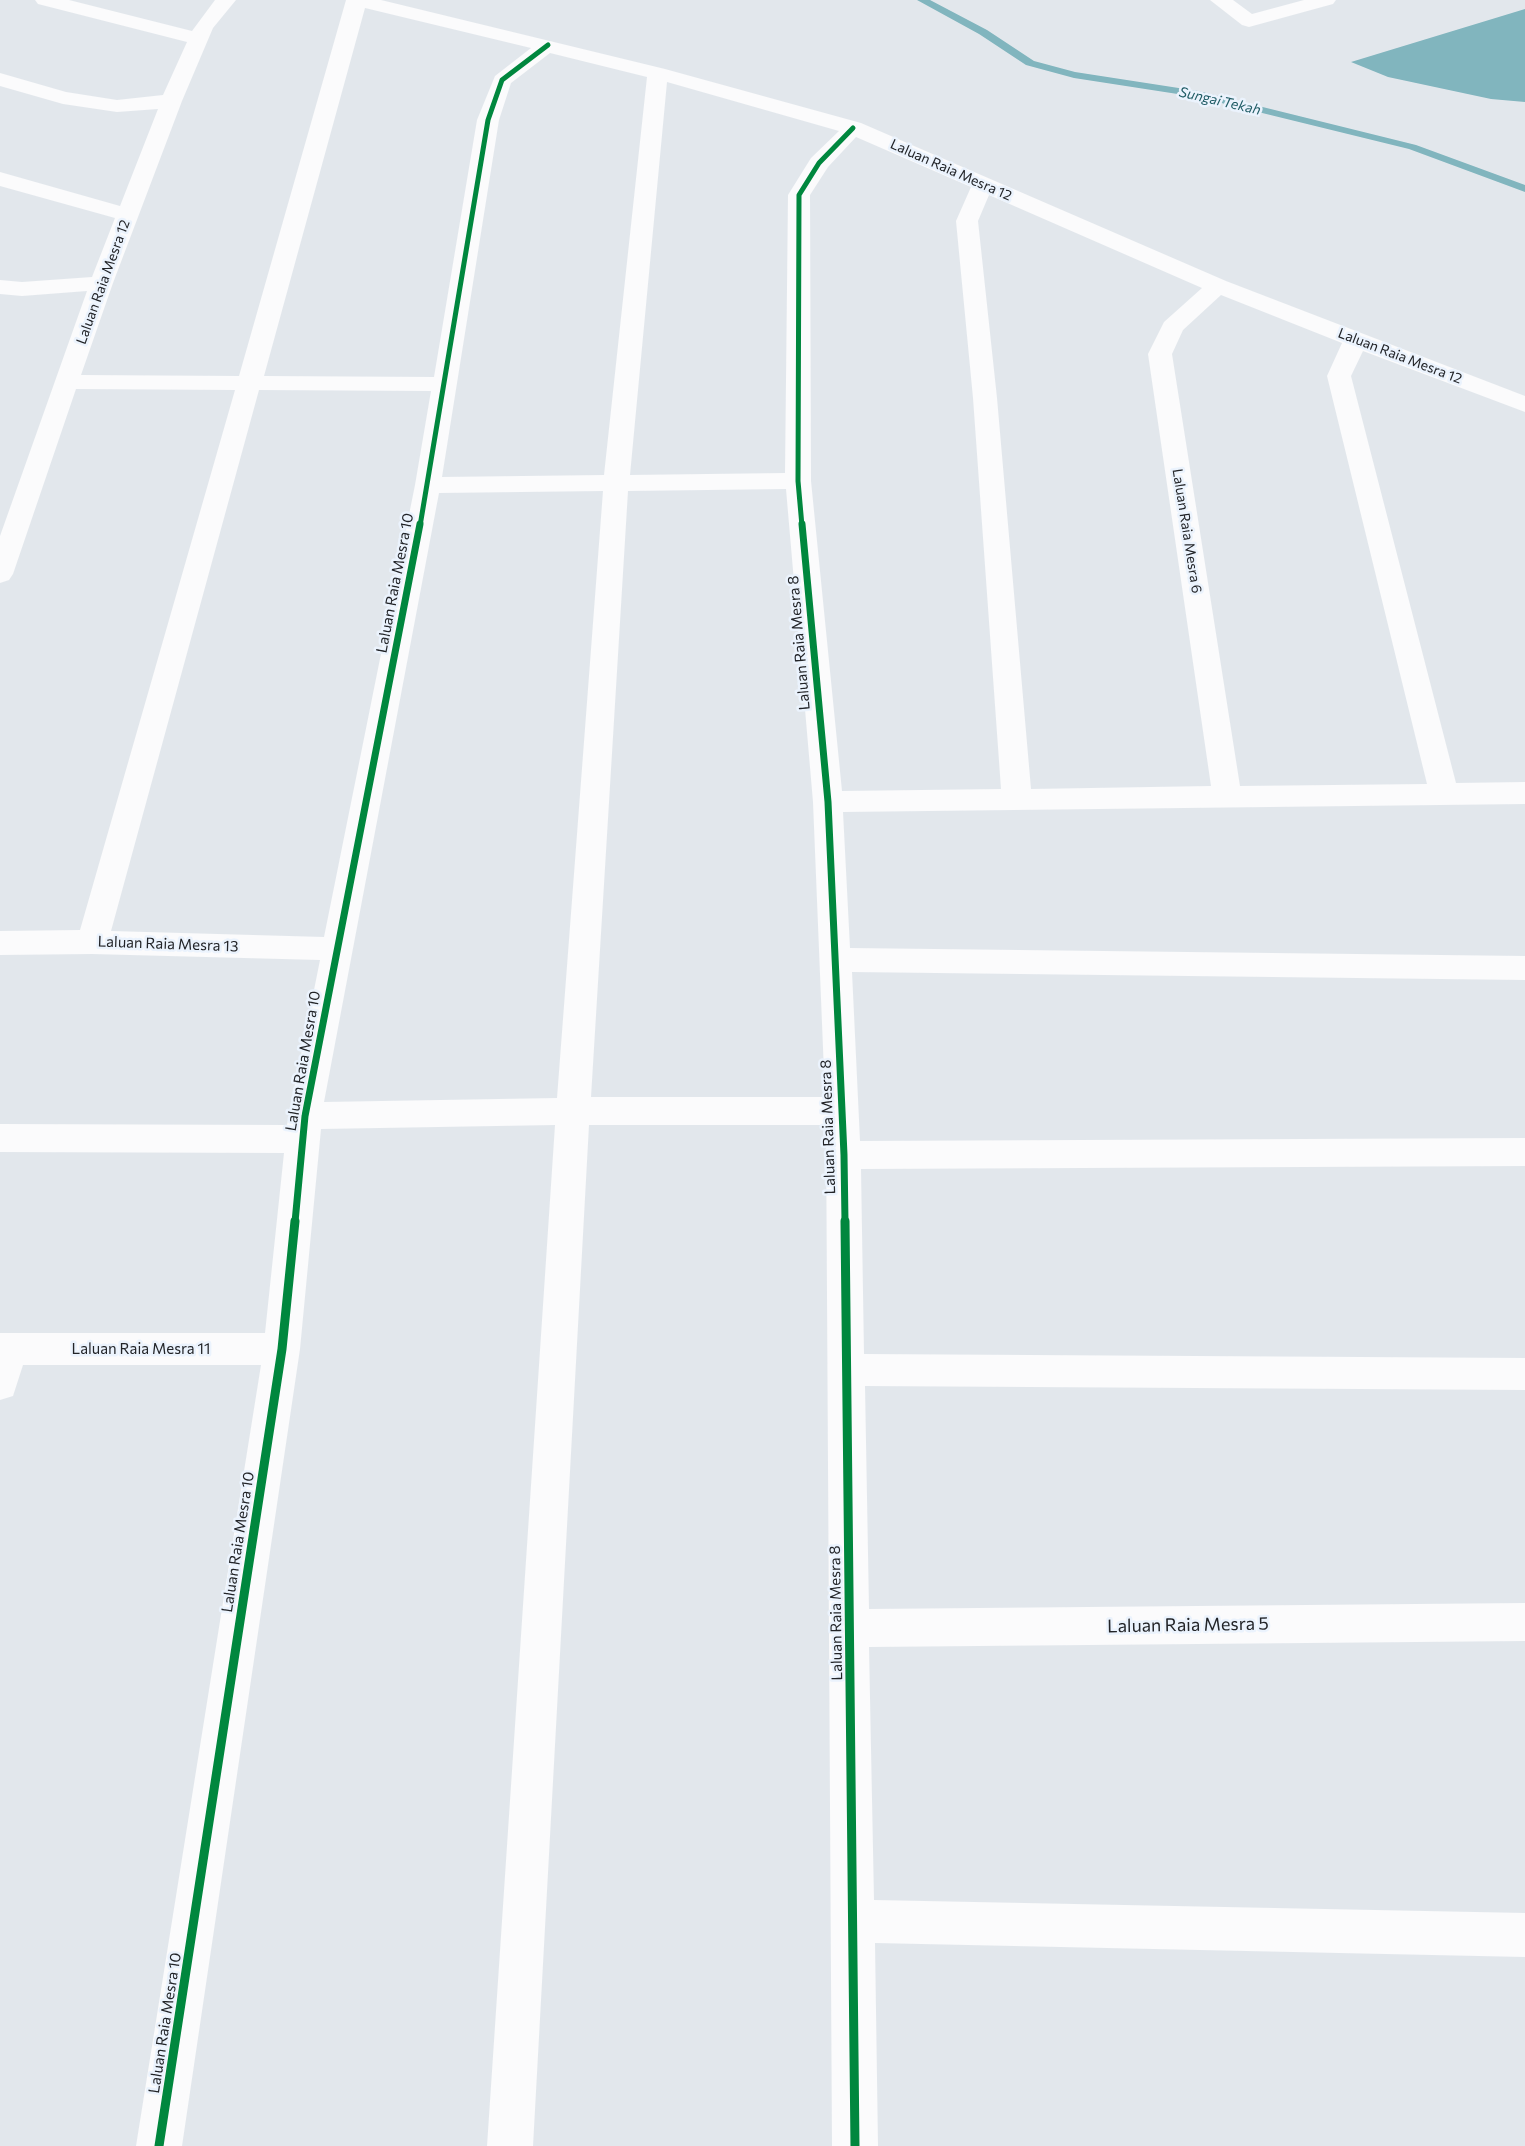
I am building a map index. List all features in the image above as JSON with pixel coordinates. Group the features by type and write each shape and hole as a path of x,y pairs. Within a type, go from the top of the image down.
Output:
{"street":[{"path":"45,0 198,39"},
{"name":"Laluan Raia Mesra 12","path":"0,574 4,548 67,382 101,283 171,101 204,26 226,0"},
{"path":"92,942 357,0"},
{"name":"Laluan Raia Mesra 12","path":"357,0 658,73 853,128 1218,286 1525,405"},
{"path":"1220,0 1249,21 1326,0"},
{"name":"Laluan Raia Mesra 10","path":"159,2146 282,1349 304,1128 428,485 488,120 502,80 548,45"},
{"path":"510,2146 573,1110 616,483 658,73"},
{"path":"0,80 63,98 117,106 171,101"},
{"name":"Laluan Raia Mesra 8","path":"853,128 819,164 799,195 798,481 828,802 844,1155 855,2146"},
{"path":"0,179 127,215"},
{"path":"983,184 967,221 986,398 1017,800"},
{"path":"0,287 22,289 101,283"},
{"name":"Laluan Raia Mesra 6","path":"1218,286 1172,327 1160,354 1227,797"},
{"path":"1356,339 1339,376 1444,794"},
{"path":"67,382 443,384"},
{"path":"428,485 798,481"},
{"path":"828,802 1525,793"},
{"name":"Laluan Raia Mesra 13","path":"0,943 92,942 337,949"},
{"path":"835,960 1525,968"},
{"path":"0,1138 304,1128 573,1110 842,1111"},
{"path":"844,1155 1525,1152"},
{"path":"0,1384 4,1349"},
{"name":"Laluan Raia Mesra 11","path":"4,1349 282,1349"},
{"path":"846,1370 1525,1374"},
{"name":"Laluan Raia Mesra 5","path":"850,1628 1525,1622"},
{"path":"853,1921 1525,1935"}],"water":[{"path":"1525,9 1525,102 1491,99 1388,77 1351,62"}],"waterway":[{"name":"Sungai Tekah","path":"922,0 983,32 1030,63 1074,75 1198,94 1412,147 1525,189"}],"cycle path":[{"path":"159,2146 282,1349 305,1116 428,485 488,120 502,80 548,45"},
{"path":"853,128 819,163 799,195 798,481 828,802 844,1155 855,2146"}]}
